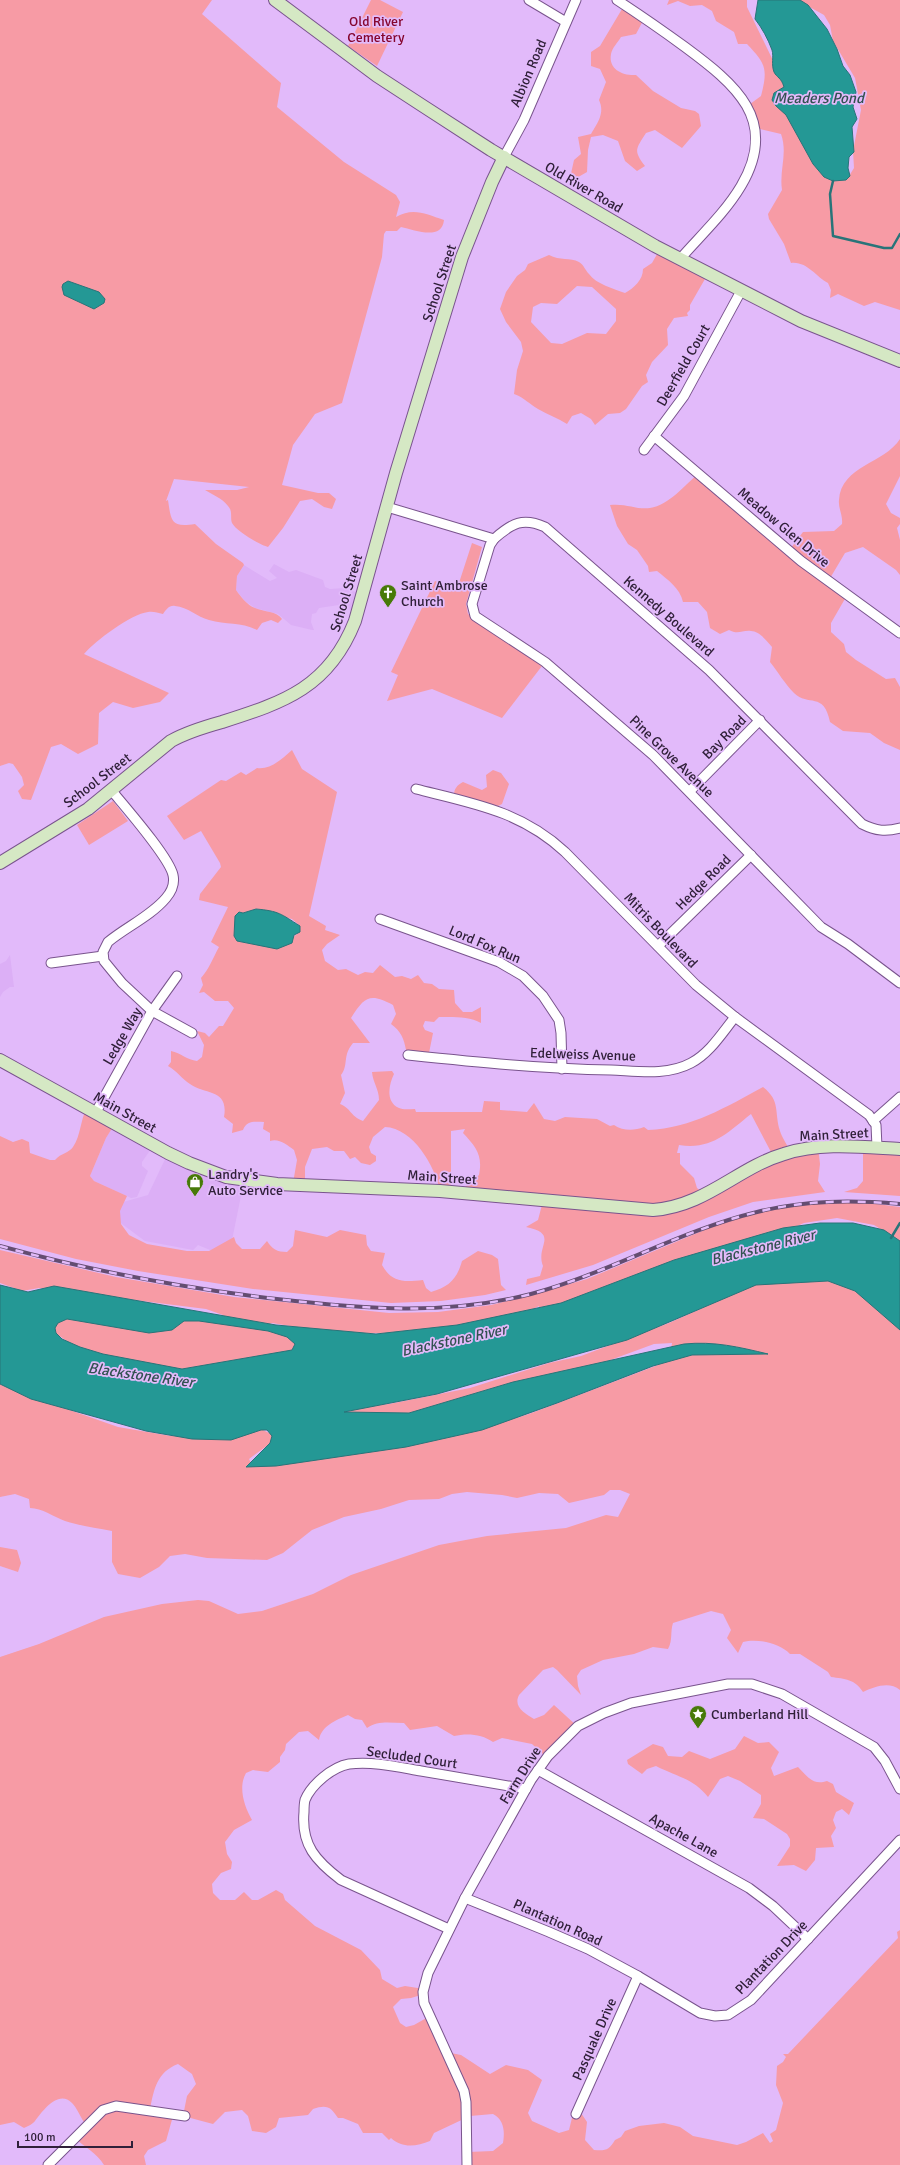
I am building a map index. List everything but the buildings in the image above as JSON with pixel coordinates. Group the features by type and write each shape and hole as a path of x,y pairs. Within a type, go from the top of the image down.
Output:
{"street":[{"name":"Old River Road","path":"275,0 377,76 504,157 680,259 825,332 900,361"},
{"path":"529,0 566,22"},
{"name":"Albion Road","path":"504,157 524,120 576,0"},
{"path":"617,0 689,50 728,81 743,99 752,118 755,143 748,171 741,187 730,202 680,259"},
{"name":"School Street","path":"0,863 82,813 112,791 171,741 186,734 286,699 315,679 331,665 345,645 355,622 387,507 462,257 492,182 504,157"},
{"name":"Deerfield Court","path":"644,450 684,396 741,291"},
{"name":"Meadow Glen Drive","path":"654,436 812,570 900,633"},
{"path":"387,507 494,539"},
{"name":"Kennedy Boulevard","path":"494,539 503,530 519,522 528,521 546,527 709,670 862,824 878,831 888,831 900,828"},
{"name":"Pine Grove Avenue","path":"494,539 490,545 472,604 475,616 559,673 653,754 821,927 848,944 900,983"},
{"name":"Bay Road","path":"690,791 760,720"},
{"name":"Mitris Boulevard","path":"416,789 494,808 534,828 566,852 696,985 735,1017 869,1115 873,1121"},
{"path":"112,791 166,861 174,883 170,892 160,904 108,942 103,956 107,965 122,983 152,1011 192,1033"},
{"name":"Hedge Road","path":"658,946 751,855"},
{"name":"Lord Fox Run","path":"380,918 499,962 523,976 543,996 559,1020 562,1033 562,1069"},
{"path":"51,963 103,956"},
{"name":"Ledge Way","path":"96,1112 152,1011 177,976"},
{"name":"Edelweiss Avenue","path":"408,1055 562,1069 664,1071 693,1062 709,1049 735,1017"},
{"name":"Main Street","path":"0,1060 189,1163 212,1173 240,1180 296,1186 440,1191 653,1210 683,1205 784,1154 807,1149 838,1146 898,1149"},
{"path":"877,1147 877,1131 873,1121 900,1097"},
{"name":"Farm Drive","path":"467,2165 466,2102 464,2091 424,2003 423,1992 428,1973 464,1898 538,1770 548,1756 569,1734 589,1719 631,1703 728,1684 752,1684 782,1694 874,1747 886,1761 900,1790"},
{"name":"Secluded Court","path":"449,1929 341,1880 327,1870 318,1860 305,1839 303,1823 305,1800 316,1785 327,1775 348,1764 376,1764 526,1789"},
{"name":"Apache Lane","path":"538,1770 749,1888 773,1906 808,1939"},
{"name":"Plantation Drive","path":"638,1976 700,2013 715,2016 728,2015 751,2000 900,1840"},
{"name":"Plantation Road","path":"464,1898 549,1932 638,1976"},
{"name":"Pasquale Drive","path":"576,2114 638,1976"},
{"path":"48,2165 103,2110 116,2106 185,2116"}],"shaded area":[{"path":"274,564 289,572 296,570 323,580 325,587 330,589 344,588 363,594 358,613 339,605 319,608 316,613 312,614 311,622 314,630 312,630 291,625 278,614 255,608 245,601 236,590 237,576 244,565 270,581 277,578 269,571"},
{"path":"10,955 14,987 10,987 3,992 0,997 0,964 6,961"},
{"path":"116,1122 153,1146 142,1162 142,1166 148,1171 137,1197 131,1198 94,1181 90,1176 106,1138"},
{"path":"168,1153 244,1181 230,1250 210,1250 198,1245 193,1250 145,1241 118,1221 116,1204 148,1195"}],"green space":[{"path":"0,0 212,0 202,14 281,83 277,107 344,162 396,195 400,202 396,217 408,212 420,212 444,220 442,226 433,232 420,232 401,227 397,231 386,231 384,234 382,257 342,403 315,414 293,445 282,485 318,493 329,493 336,499 332,509 324,507 312,499 300,501 283,528 268,547 254,541 238,530 231,521 230,510 226,503 205,490 237,490 249,487 174,479 166,501 168,500 170,513 174,521 181,525 195,524 216,544 243,563 244,565 237,576 236,590 252,607 277,614 282,619 278,623 271,620 262,623 257,630 251,627 209,620 184,608 171,606 163,614 148,612 141,614 114,629 96,642 84,654 169,693 160,702 133,708 113,702 99,713 98,744 78,754 61,744 51,747 31,800 22,799 18,791 24,785 22,777 13,764 9,763 0,766"},
{"name":"Old River Cemetery","path":"371,0 380,0 403,12 377,66 348,46"},
{"path":"669,0 747,0 747,7 782,79 849,176 854,168 853,151 861,110 855,78 833,41 830,25 824,15 797,0 900,0 900,310 875,302 864,306 838,294 830,298 831,290 828,283 802,264 791,263 784,244 769,219 768,214 782,190 781,183 784,148 781,134 752,127 746,107 761,96 765,73 762,62 747,44 738,44 734,32 716,21 712,11 702,5 690,6 678,1 667,5"},
{"path":"625,4 645,17 636,34 621,37 615,45 611,54 611,60 614,68 622,73 636,75 653,91 681,108 695,111 699,114 701,126 682,148 655,130 646,133 637,150 637,153 645,166 637,171 625,161 618,141 603,135 591,137 588,150 587,172 573,180 570,178 574,160 581,154 578,137 591,134 598,121 601,113 601,105 599,100 606,82 600,69 591,66 591,52 600,46"},
{"path":"660,249 709,272 690,305 690,310 687,313 688,316 674,318 667,329 668,345 652,362 646,375 648,382 642,386 626,409 620,413 608,414 595,425 591,419 581,413 572,416 567,424 538,409 514,394 517,370 523,351 521,342 506,322 500,309 506,292 517,276 525,270 528,264 549,255 576,261 582,265 596,281 625,293 632,289 637,283 643,273 643,269 652,263","holes":["577,286 592,287 616,309 616,321 606,334 587,333 562,344 551,343 531,322 533,307 541,303 557,304"]},
{"path":"900,439 900,476 886,504 891,513 900,518 900,524 897,528 900,540 900,575 896,570 863,547 845,553 829,580 846,597 831,623 831,632 844,644 846,652 856,660 886,679 895,678 900,687 900,750 884,743 870,733 843,731 830,722 824,706 815,701 799,697 794,693 770,662 772,647 760,634 754,631 738,632 729,630 720,634 710,628 707,612 698,602 683,602 676,588 669,581 657,571 649,572 648,566 637,550 628,544 617,526 610,505 641,508 657,506 670,499 699,473 791,548 803,532 834,531 842,524 839,500 842,489 847,480 855,472 884,454"},
{"path":"472,543 482,547 466,604 468,614 545,662 502,718 432,689 387,701 398,675 391,672 435,581 457,589"},
{"path":"292,750 302,769 337,792 309,916 326,926 325,930 340,935 327,944 322,950 325,961 338,970 346,969 358,975 365,972 373,973 380,965 395,977 402,976 411,979 418,975 424,983 432,984 439,989 454,990 455,1003 463,1012 472,1012 481,1007 481,1023 471,1019 455,1017 439,1017 434,1022 425,1021 423,1026 425,1030 433,1033 429,1053 406,1050 402,1036 391,1024 396,1014 393,1005 373,998 364,1001 351,1018 370,1043 353,1043 346,1056 345,1068 341,1075 345,1093 340,1104 355,1117 363,1121 379,1100 372,1072 392,1071 394,1074 389,1092 390,1097 392,1102 401,1109 415,1109 416,1112 482,1112 484,1101 500,1102 500,1110 527,1112 534,1103 544,1119 555,1121 565,1117 597,1119 610,1126 614,1125 629,1130 644,1127 648,1130 664,1128 694,1121 722,1109 763,1087 769,1092 775,1102 780,1131 790,1151 818,1147 820,1164 818,1181 825,1192 753,1202 709,1217 593,1265 526,1285 527,1279 540,1276 543,1266 541,1259 544,1237 542,1233 526,1227 538,1220 543,1201 464,1193 465,1187 479,1175 480,1168 479,1157 475,1147 463,1133 465,1129 451,1131 451,1192 440,1191 428,1160 421,1150 405,1134 395,1129 385,1127 373,1137 369,1147 371,1153 376,1156 376,1161 370,1165 361,1163 355,1157 350,1159 344,1151 334,1151 327,1147 312,1149 305,1167 305,1184 293,1183 297,1160 294,1150 280,1141 270,1141 270,1133 263,1129 264,1122 249,1123 243,1130 232,1133 233,1124 224,1117 225,1108 220,1097 190,1084 168,1066 171,1062 171,1051 197,1061 202,1057 204,1045 197,1031 205,1033 209,1037 219,1026 223,1026 234,1008 228,1001 215,1001 204,992 199,993 203,985 201,978 209,967 219,947 211,942 228,907 199,900 200,894 221,867 220,863 201,831 184,840 167,816 221,780 226,781 241,772 246,775 257,768 272,765 281,760","holes":["256,909 292,919 300,926 297,934 282,946 241,942 243,913","751,1114 771,1152 770,1158 701,1191 697,1188 694,1178 680,1164 680,1153 677,1153 679,1145 691,1146 710,1142 726,1133"]},
{"path":"493,770 501,773 509,784 502,804 494,808 454,795 456,787 463,782 482,790 487,787 486,775"},
{"path":"113,801 128,821 89,845 77,825"},
{"path":"87,1107 116,1122 106,1138 90,1176 94,1181 127,1196 120,1211 121,1224 129,1235 147,1244 187,1251 209,1251 234,1237 236,1243 242,1249 260,1249 267,1241 275,1250 287,1252 293,1246 295,1230 327,1237 340,1230 366,1235 367,1245 371,1251 385,1253 382,1265 390,1275 404,1281 423,1280 426,1288 431,1292 447,1285 458,1273 462,1261 478,1251 492,1255 498,1259 501,1285 506,1290 485,1295 441,1301 391,1303 253,1289 138,1271 76,1259 0,1239 0,1136 13,1142 22,1139 29,1142 30,1153 50,1160 55,1160 73,1147 78,1138"},
{"path":"863,1146 900,1148 900,1196 844,1192 857,1188 863,1181"},
{"path":"823,1202 861,1202 900,1207 900,1241 874,1225 837,1218 804,1223 777,1235 563,1305 539,1308 539,1306 529,1311 423,1333 333,1333 272,1323 266,1326 309,1346 297,1354 186,1371 116,1359 71,1344 51,1330 51,1323 67,1319 81,1321 228,1320 223,1315 206,1309 39,1288 22,1291 0,1283 0,1250 116,1277 234,1297 389,1313 438,1312 491,1305 535,1294 587,1279 714,1226 756,1212"},
{"path":"771,1277 837,1277 900,1320 900,1690 896,1687 886,1685 863,1692 857,1684 845,1679 831,1677 828,1672 800,1654 790,1654 786,1650 768,1642 743,1642 738,1653 727,1638 731,1630 723,1614 711,1611 673,1623 668,1649 653,1647 634,1654 603,1660 581,1670 577,1676 581,1695 553,1667 543,1670 519,1695 519,1706 524,1712 534,1719 544,1715 554,1705 577,1726 545,1756 532,1744 502,1738 493,1742 484,1737 474,1735 454,1736 437,1726 410,1730 404,1723 385,1722 371,1725 367,1728 362,1720 355,1719 348,1715 334,1721 326,1727 320,1735 319,1740 308,1731 299,1732 286,1744 285,1750 280,1757 280,1762 268,1772 253,1770 246,1773 242,1784 242,1790 244,1803 252,1820 234,1830 225,1842 227,1854 232,1862 231,1869 221,1873 212,1884 213,1893 220,1900 235,1900 244,1892 252,1900 258,1900 276,1890 283,1894 285,1900 315,1926 361,1950 380,1970 382,1979 397,1988 405,1986 424,1989 424,1994 401,1999 393,2007 400,2023 406,2027 414,2025 430,2016 451,2053 461,2055 490,2074 506,2065 528,2070 542,2080 528,2113 532,2121 559,2133 569,2130 573,2114 577,2107 587,2122 585,2140 594,2150 604,2150 609,2148 625,2131 639,2126 664,2123 680,2127 693,2136 737,2145 763,2133 770,2143 773,2141 770,2134 776,2130 783,2103 776,2085 777,2066 783,2062 786,2057 783,2054 788,2054 898,1938 897,1932 900,1930 900,2165 466,2165 468,2152 493,2151 503,2143 503,2126 497,2116 493,2114 470,2116 434,2133 430,2141 410,2146 400,2144 391,2138 389,2140 382,2133 363,2133 358,2124 343,2118 338,2118 331,2109 325,2107 313,2109 308,2115 279,2118 276,2127 266,2133 252,2131 248,2116 242,2110 225,2112 213,2124 183,2116 187,2096 196,2084 192,2074 178,2064 171,2067 161,2076 155,2088 150,2109 173,2116 166,2141 148,2150 144,2156 146,2165 104,2165 94,2154 74,2137 84,2122 74,2105 67,2099 56,2100 51,2103 34,2122 24,2128 14,2122 0,2125 0,1657 39,1644 104,1617 162,1604 198,1600 209,1601 238,1614 262,1611 313,1594 351,1575 439,1545 487,1536 566,1528 606,1515 618,1517 630,1494 620,1490 610,1490 604,1495 569,1503 558,1494 539,1493 517,1498 467,1492 452,1494 439,1499 409,1500 381,1509 344,1517 312,1530 283,1553 267,1560 207,1558 185,1554 170,1556 159,1567 140,1578 118,1574 112,1562 112,1531 71,1523 43,1511 30,1508 29,1499 15,1494 0,1497 0,1377 64,1408 118,1427 171,1436 201,1436 261,1429 273,1435 272,1442 249,1459 251,1463 513,1419 529,1414 658,1365 670,1357 672,1343 654,1344 586,1369 417,1414 350,1414 348,1412 358,1407 389,1404 470,1388 549,1363 581,1356 669,1323"},
{"path":"0,1547 17,1550 21,1563 18,1572 0,1566"},
{"path":"744,1736 758,1743 769,1742 779,1752 771,1768 774,1776 798,1767 807,1777 814,1781 827,1781 833,1784 836,1792 854,1803 849,1815 842,1809 836,1812 833,1820 836,1828 831,1836 834,1847 816,1848 815,1860 806,1871 794,1865 777,1866 790,1846 790,1839 787,1834 764,1819 753,1818 761,1804 761,1795 740,1781 728,1776 720,1779 708,1797 684,1778 656,1766 647,1769 642,1774 628,1764 627,1760 653,1744 663,1747 668,1756 682,1757 689,1751 710,1759 735,1749"}],"water":[{"name":"Meaders Pond","path":"758,0 800,0 808,5 827,29 837,49 843,66 850,75 856,92 853,107 857,119 852,127 854,152 849,157 848,168 850,176 846,180 833,181 824,177 813,164 786,115 772,100 774,93 784,87 782,81 774,72 773,53 767,38 755,19"},
{"path":"68,281 99,292 105,299 104,303 94,309 64,295 62,287 63,284"},
{"path":"256,909 275,912 284,916 300,926 300,932 294,935 292,943 277,949 237,941 234,936 235,916 239,912 243,913"},
{"name":"Blackstone River","path":"820,1223 853,1223 884,1230 900,1241 900,1330 855,1291 828,1281 756,1285 627,1340 437,1394 344,1412 409,1413 513,1382 684,1344 716,1344 768,1354 692,1355 653,1366 482,1430 406,1447 276,1466 246,1467 270,1443 272,1436 267,1430 261,1430 231,1440 192,1439 146,1431 31,1399 0,1384 0,1285 28,1292 54,1286 276,1325 376,1334 457,1325 561,1303 674,1260 783,1228","holes":["67,1319 149,1333 172,1330 184,1321 199,1321 268,1331 287,1337 295,1344 292,1350 182,1369 103,1354 80,1347 62,1339 56,1333 55,1328 58,1323"]}],"waterway":[{"path":"833,181 830,194 833,236 884,248 892,248 900,234"},
{"path":"891,1238 900,1223"}],"railway":[{"path":"0,1246 137,1278 242,1295 341,1306 373,1308 436,1308 499,1301 531,1294 588,1275 700,1230 757,1212 793,1205 828,1202 900,1204"}],"place":[{"name":"Saint Ambrose Church","path":"388,608"},
{"name":"Landry's Auto Service","path":"195,1197"},
{"name":"Cumberland Hill","path":"698,1729"}]}
